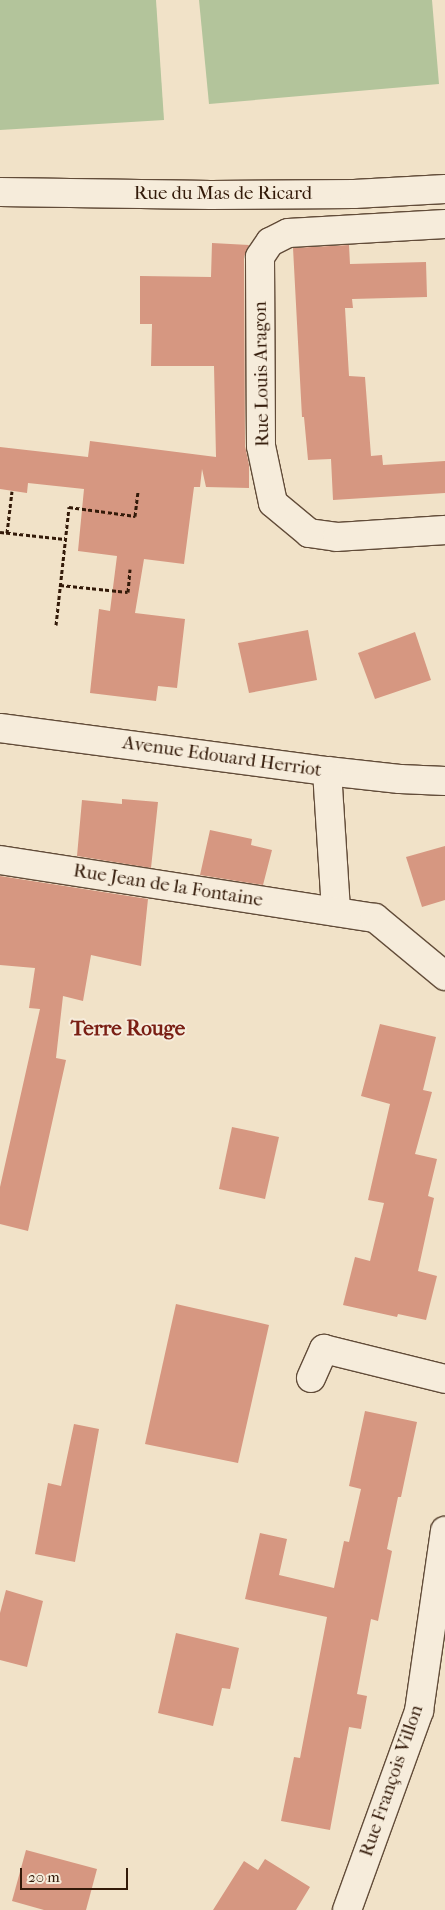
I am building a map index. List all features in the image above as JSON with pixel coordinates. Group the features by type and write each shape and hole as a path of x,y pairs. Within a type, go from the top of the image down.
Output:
{"street":[{"name":"Rue du Mas de Ricard","path":"0,192 212,195 354,194 445,189"},
{"name":"Rue Louis Aragon","path":"445,224 288,233 270,242 260,257 261,446 273,504 309,532 337,537 445,530"},
{"name":"Avenue Edouard Herriot","path":"0,728 327,771 400,779 445,781"},
{"path":"327,771 336,912"},
{"name":"Rue Jean de la Fontaine","path":"0,860 375,918 445,976"},
{"path":"311,1378 324,1350 445,1379"},
{"name":"Rue François Villon","path":"346,1910 420,1711 445,1531"}],"path":[{"path":"7,533 12,491"},
{"path":"56,625 69,507 135,516 138,491"},
{"path":"0,532 64,539"},
{"path":"60,584 128,592 130,568"}],"green space":[{"path":"0,0 156,0 164,120 0,130"},
{"path":"199,0 432,0 439,84 209,104"}],"building":[{"path":"212,243 249,245 244,257 245,446 249,465 249,488 206,487 202,469 200,487 194,487 184,564 144,559 135,613 185,619 177,688 158,686 156,701 90,693 99,609 110,611 117,556 78,551 84,489 28,483 27,493 0,489 0,447 88,457 90,441 216,457 214,366 151,366 152,324 140,324 140,276 211,277"},
{"path":"349,245 350,264 426,262 427,297 352,299 353,308 345,308 349,376 365,377 371,456 382,455 383,465 445,461 445,493 333,500 331,459 308,460 304,417 302,417 293,248"},
{"path":"308,630 317,680 249,693 238,643"},
{"path":"415,632 431,680 375,699 358,653"},
{"path":"122,799 158,802 151,868 77,856 82,800 122,804"},
{"path":"210,830 252,839 251,845 272,850 263,885 200,875"},
{"path":"445,846 445,900 422,907 406,857"},
{"path":"0,876 148,899 141,966 91,955 83,1001 63,996 56,1058 66,1060 28,1231 0,1224 0,1187 40,1009 29,1008 35,968 0,965"},
{"path":"380,1024 436,1037 423,1090 432,1092 415,1154 437,1159 428,1196 434,1198 418,1271 437,1276 426,1320 398,1314 397,1317 343,1305 355,1257 370,1261 384,1203 368,1200 390,1104 361,1096"},
{"path":"232,1127 279,1137 265,1199 219,1189"},
{"path":"176,1304 269,1325 238,1463 145,1444"},
{"path":"365,1411 417,1422 401,1497 398,1497 387,1549 392,1551 378,1621 371,1619 357,1694 367,1696 361,1729 349,1727 330,1830 281,1821 294,1757 300,1758 327,1617 245,1599 260,1533 287,1539 279,1575 334,1588 344,1541 349,1542 361,1489 349,1486"},
{"path":"74,1424 99,1429 75,1562 35,1554 48,1483 61,1486"},
{"path":"6,1590 43,1601 27,1667 0,1660 0,1613"},
{"path":"176,1633 239,1648 230,1689 222,1688 213,1726 158,1713"},
{"path":"26,1850 97,1869 86,1910 44,1910 12,1901"},
{"path":"265,1859 310,1887 296,1910 213,1910 244,1861 258,1870"}],"district":[{"name":"Terre Rouge","path":"128,1028"}]}
